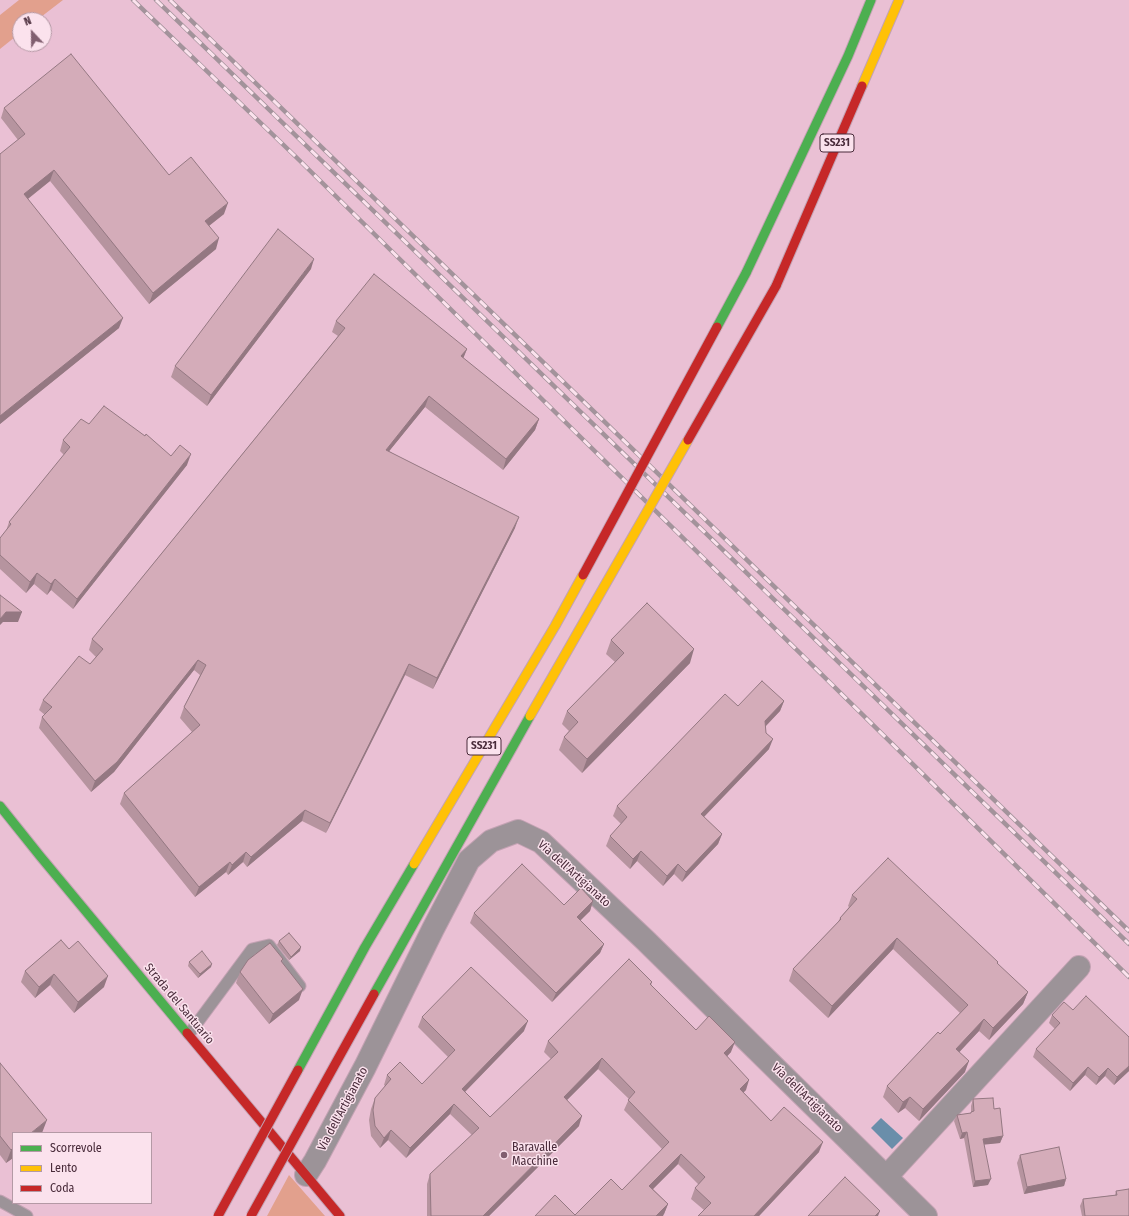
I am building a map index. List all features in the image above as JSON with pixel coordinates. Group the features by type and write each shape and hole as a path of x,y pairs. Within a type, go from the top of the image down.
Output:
{"main road":[{"name":"SS231","path":"218,1216 365,947 555,626 746,272 848,56 871,0"},
{"name":"SS231","path":"251,1216 496,773 776,286 899,0"},
{"name":"Strada del Santuario","path":"0,806 340,1216"}],"street":[{"name":"Via dell'Artigianato","path":"306,1175 315,1162 365,1067 469,860 491,841 518,831 541,842 645,940 887,1176 926,1216"},
{"path":"887,1176 1079,967"}],"lane":[{"path":"189,1034 252,949 269,945 300,986"},
{"path":"0,1201 27,1216"}],"shaded area":[{"path":"19,0 63,0 47,12 12,12 12,39 0,49 0,15"},
{"path":"289,1175 325,1216 267,1216"}],"water":[{"path":"881,1118 903,1138 892,1149 871,1128"}],"building":[{"path":"71,54 169,175 191,157 228,203 205,221 219,238 153,293 54,170 24,194 123,318 0,416 0,154 25,134 4,108"},
{"path":"278,229 314,259 211,395 175,366"},
{"path":"374,274 467,349 461,356 539,419 506,459 429,396 386,450 519,517 437,678 409,664 330,823 305,810 251,857 246,852 232,865 230,862 199,887 124,793 200,725 184,707 206,665 198,660 117,762 95,781 42,717 52,707 43,700 79,656 90,664 103,649 92,639 345,328 336,321"},
{"path":"104,406 145,436 146,434 171,456 180,445 191,454 77,599 55,579 51,584 37,573 30,582 0,555 0,538 11,524 9,522 70,447 63,440 81,419 89,424"},
{"path":"0,595 22,612 6,612 0,619"},
{"path":"647,603 694,649 587,759 564,737 578,722 567,711 624,653 611,640"},
{"path":"762,681 784,701 765,721 766,733 773,739 701,814 722,834 686,872 678,864 667,876 641,851 633,859 610,836 627,817 617,806 725,694 738,706"},
{"path":"888,858 1028,992 993,1028 984,1019 956,1049 969,1061 923,1109 910,1097 903,1102 887,1086 938,1032 940,1034 968,1005 897,938 832,1006 793,969 841,919 840,918 857,899 852,895"},
{"path":"522,864 564,905 581,888 593,901 577,917 604,944 556,993 474,913"},
{"path":"289,933 301,947 291,957 279,941"},
{"path":"61,940 69,949 78,941 108,976 78,1002 54,974 39,987 25,971"},
{"path":"270,943 283,959 281,961 303,989 273,1014 240,972 248,960"},
{"path":"202,951 212,964 200,974 189,962"},
{"path":"629,959 652,982 650,984 696,1030 709,1016 735,1042 724,1053 749,1080 740,1089 771,1121 784,1107 823,1142 754,1216 698,1216 711,1203 695,1188 705,1177 681,1154 649,1186 668,1204 656,1216 535,1216 555,1195 575,1215 611,1179 622,1190 669,1142 628,1100 635,1092 602,1058 564,1097 582,1116 483,1216 431,1216 430,1174 479,1128 454,1104 410,1148 391,1130 384,1138 375,1126 373,1110 375,1098 391,1079 387,1075 400,1062 422,1084 455,1050 422,1017 471,967 528,1021 462,1089 490,1117 558,1052 548,1041"},
{"path":"1086,996 1129,1037 1129,1066 1117,1077 1108,1068 1099,1077 1088,1067 1073,1083 1036,1049 1060,1023 1052,1015 1064,1002 1073,1010"},
{"path":"0,1063 47,1120 32,1132 12,1132 11,1150 0,1136"},
{"path":"993,1098 994,1109 1000,1108 1003,1136 983,1139 991,1179 975,1181 967,1132 962,1133 957,1115 971,1113 974,1111 973,1099"},
{"path":"1059,1147 1066,1179 1027,1187 1020,1155"},
{"path":"845,1177 880,1211 875,1216 808,1216"},
{"path":"1129,1189 1129,1216 1085,1216 1083,1199 1117,1195 1116,1191"}],"railway":[{"path":"133,0 295,156 1129,977"},
{"path":"156,0 1129,944"},
{"path":"170,0 1129,931"}],"traffic: fast":[{"path":"746,273 848,56 871,0"},
{"path":"717,327 746,273"},
{"path":"374,994 530,716"},
{"path":"0,806 187,1033"},
{"path":"298,1070 365,947 414,864"}],"traffic: slow":[{"path":"862,86 899,0"},
{"path":"530,716 688,440"},
{"path":"414,864 555,626 583,575"}],"traffic: jam":[{"path":"776,286 862,86"},
{"path":"688,440 776,286"},
{"path":"583,575 717,327"},
{"path":"251,1216 374,994"},
{"path":"187,1033 340,1216"},
{"path":"218,1216 298,1070"}],"place":[{"name":"Baravalle Macchine","path":"504,1155"}]}
